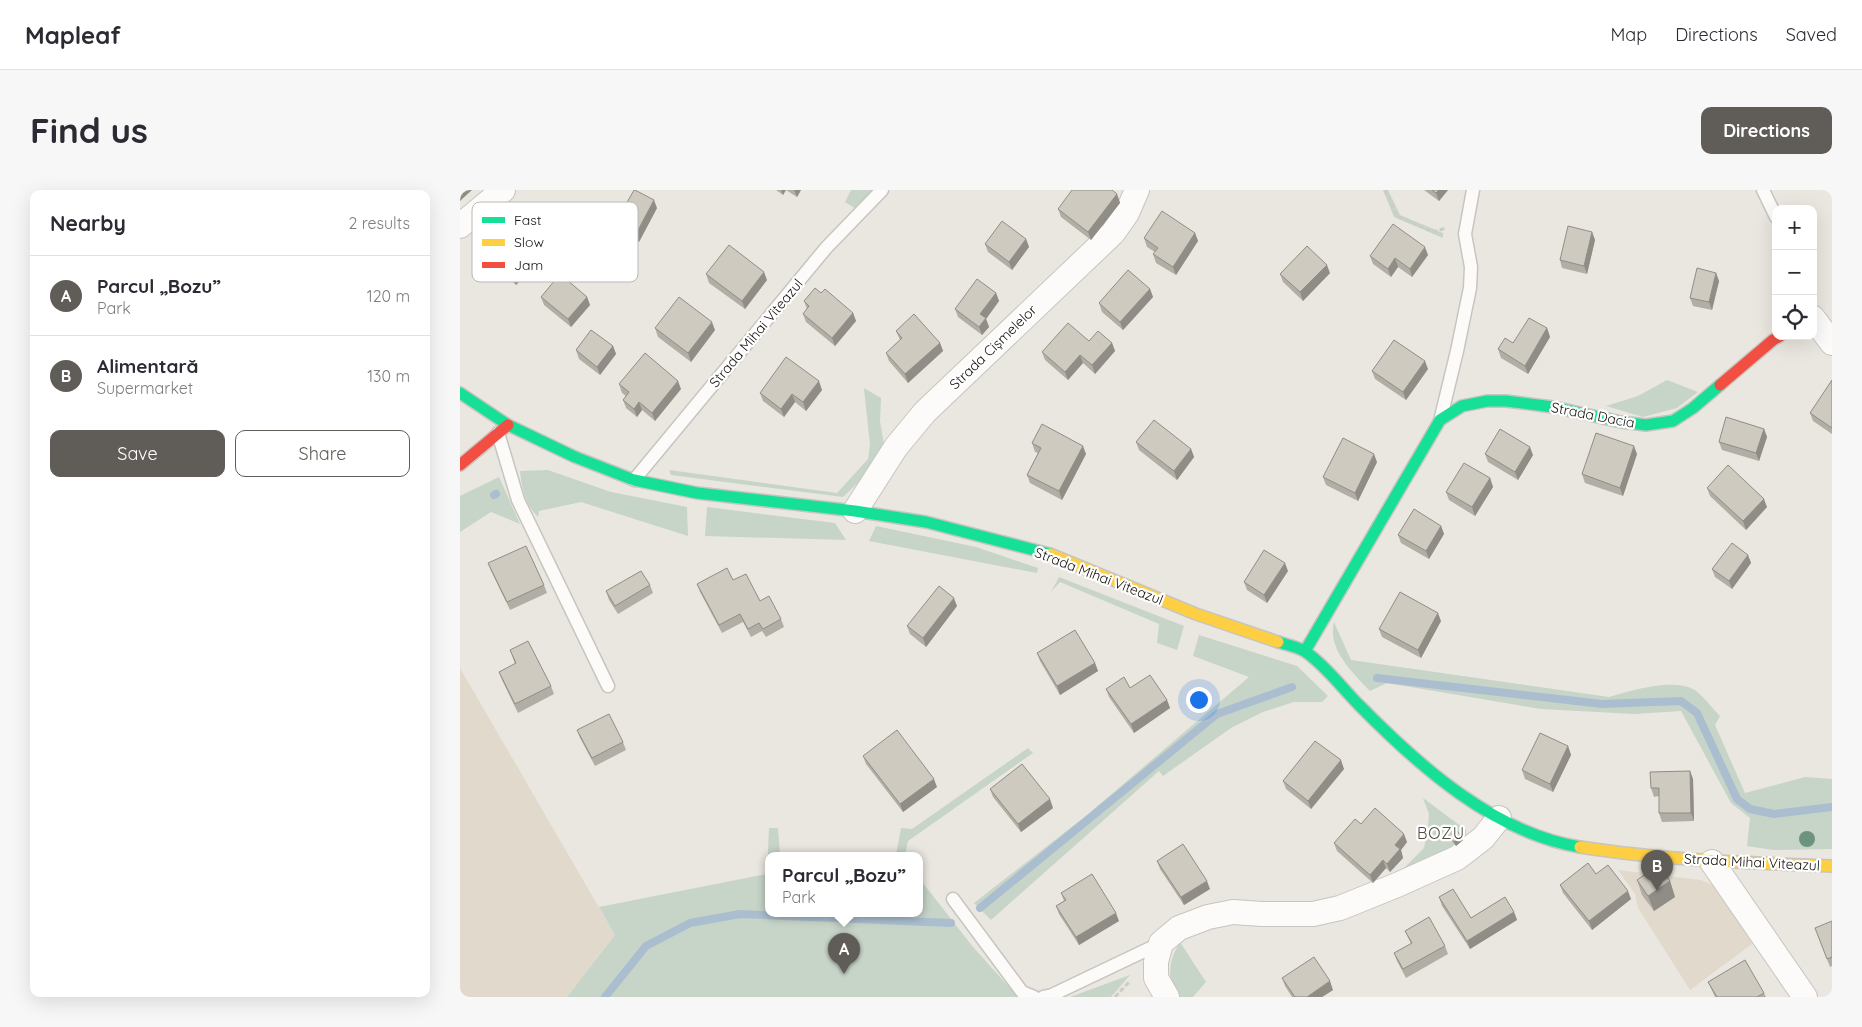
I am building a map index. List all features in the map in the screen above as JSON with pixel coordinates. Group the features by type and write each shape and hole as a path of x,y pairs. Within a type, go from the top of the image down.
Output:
{"street":[{"path":"489,202 503,190"},
{"name":"Strada Cișmelelor","path":"855,511 896,447 925,412 1113,234 1127,213 1137,190"},
{"path":"460,226 472,216"},
{"path":"1817,323 1832,343"},
{"name":"Strada Dacia","path":"1305,651 1440,420 1462,406 1486,400 1553,407 1621,422 1646,425 1674,420 1693,408 1773,340"},
{"name":"Strada Mihai Viteazul","path":"460,393 508,425 575,457 634,480 697,493 855,511 926,522 1049,554 1196,614 1305,651 1330,673 1366,712 1442,782 1499,818 1530,834 1564,844 1613,852 1712,862 1832,866"},
{"path":"460,465 508,425"},
{"path":"1167,997 1156,978 1156,962 1161,943 1179,928 1216,915 1233,912 1313,914 1340,908 1457,858 1483,838 1499,818"},
{"path":"1712,862 1806,997"}],"lane":[{"name":"Strada Mihai Viteazul","path":"634,480 826,248 882,190"},
{"name":"Strada Dacia","path":"1440,420 1470,288 1471,267 1465,234 1473,190"},
{"path":"1763,190 1772,209"},
{"path":"498,434 518,500 608,686"},
{"path":"953,899 1022,992 1034,997"},
{"path":"1043,997 1052,995 1161,943"}],"path":[{"path":"1385,190 1397,216 1434,232 1446,228"}],"shaded area":[{"path":"851,190 873,190 858,210 845,202"},
{"path":"1383,190 1388,190 1400,215 1443,233 1443,238 1394,217"},
{"path":"1667,380 1698,392 1677,408 1643,417 1606,406 1638,396"},
{"path":"864,388 881,398 880,421 884,445 865,476 843,497 671,475 669,470 837,493 868,459 870,445"},
{"path":"548,470 611,492 687,507 688,536 581,502 539,511 538,517 530,507 525,496 520,471"},
{"path":"499,477 520,524 491,512 460,532 460,496"},
{"path":"707,507 835,523 846,540 705,536"},
{"path":"876,526 976,547 1038,568 1037,573 869,541"},
{"path":"1059,577 1184,626 1177,650 1157,643 1159,624 1060,582 1051,592"},
{"path":"1334,622 1351,660 1609,697 1662,685 1684,686 1693,689 1720,716 1715,725 1745,793 1805,777 1832,779 1832,849 1773,850 1747,846 1750,818 1731,803 1681,711 1634,714 1541,709 1387,683 1370,691 1349,668 1338,651 1334,642"},
{"path":"1199,635 1297,666 1328,696 1322,702 1294,702 1263,712 1231,728 1163,776 1159,771 991,920 974,903 1087,815 1249,677 1193,656"},
{"path":"460,668 615,935 567,997 460,997"},
{"path":"1028,748 1033,753 908,841 906,852 897,852 901,828 912,829"},
{"path":"1423,798 1466,830 1466,840 1394,878 1424,848 1429,814"},
{"path":"769,828 778,828 780,852 768,852"},
{"path":"1618,870 1701,880 1713,885 1745,923 1752,944 1690,990 1638,908 1635,894"},
{"path":"765,874 765,917 923,917 923,883 973,947 1018,997 567,997 615,935 599,907"},
{"path":"1180,942 1206,982 1193,997 1177,997 1171,983 1171,962"},
{"path":"1130,975 1111,997 1070,997"}],"building":[{"path":"634,190 654,200 638,230 638,202 627,202"},
{"path":"1072,190 1112,190 1117,194 1088,232 1058,209"},
{"path":"1162,211 1195,233 1173,267 1153,254 1158,248 1144,238"},
{"path":"1002,221 1026,239 1009,262 985,244"},
{"path":"1393,224 1425,247 1410,269 1395,258 1388,269 1370,256"},
{"path":"1568,226 1592,232 1584,266 1560,260"},
{"path":"729,245 764,272 742,301 706,274"},
{"path":"1307,246 1327,265 1300,292 1280,274"},
{"path":"1697,268 1716,273 1709,302 1690,298"},
{"path":"1128,270 1150,289 1120,322 1099,303"},
{"path":"977,279 996,293 980,314 986,318 979,327 955,309"},
{"path":"553,282 569,282 587,297 568,319 541,297"},
{"path":"815,288 821,293 825,289 853,313 832,338 803,314 809,306 804,301"},
{"path":"679,297 712,322 688,353 655,328"},
{"path":"914,314 940,343 905,374 886,353 902,338 896,331"},
{"path":"1529,318 1547,328 1525,366 1498,349 1505,338 1513,343"},
{"path":"1068,323 1089,341 1098,331 1112,343 1092,365 1080,355 1065,372 1042,352"},
{"path":"591,330 613,346 597,367 576,350"},
{"path":"1394,340 1425,361 1403,392 1372,371"},
{"path":"645,353 678,381 652,413 639,402 634,409 623,400 629,392 619,384"},
{"path":"786,357 819,381 803,402 792,394 781,409 760,393"},
{"path":"1832,380 1832,428 1810,413"},
{"path":"1726,417 1764,429 1756,453 1719,442"},
{"path":"1154,420 1191,449 1174,471 1136,442"},
{"path":"1042,424 1083,446 1059,491 1027,475 1041,448 1032,443"},
{"path":"1500,429 1530,447 1515,472 1485,454"},
{"path":"1596,433 1634,446 1620,488 1582,474"},
{"path":"1343,438 1374,454 1355,493 1323,477"},
{"path":"1464,463 1490,478 1472,507 1446,492"},
{"path":"1728,465 1764,499 1743,521 1707,488"},
{"path":"1414,509 1441,526 1426,551 1398,535"},
{"path":"1732,543 1748,555 1729,581 1712,569"},
{"path":"526,546 544,585 507,602 488,563"},
{"path":"1264,550 1285,563 1264,595 1244,582"},
{"path":"727,568 733,580 746,574 760,601 769,596 781,619 763,629 759,623 748,629 740,614 719,625 697,584"},
{"path":"641,571 650,585 615,606 606,591"},
{"path":"939,586 954,598 923,638 907,626"},
{"path":"1400,592 1438,613 1418,650 1379,629"},
{"path":"1075,630 1095,663 1057,686 1037,653"},
{"path":"528,641 551,686 515,704 499,672 516,663 510,650"},
{"path":"1150,675 1167,700 1131,724 1106,689 1124,677 1130,688"},
{"path":"609,714 623,742 592,758 577,730"},
{"path":"897,730 934,779 900,804 863,756"},
{"path":"1540,733 1568,746 1550,784 1522,770"},
{"path":"1315,741 1341,760 1308,801 1283,781"},
{"path":"1022,764 1050,799 1018,824 990,789"},
{"path":"1690,771 1691,813 1659,813 1659,788 1651,788 1650,772"},
{"path":"1375,808 1404,834 1395,845 1400,849 1387,864 1383,860 1370,875 1334,843 1355,819 1361,824"},
{"path":"1453,826 1461,836 1454,842 1446,832"},
{"path":"1183,844 1207,881 1181,897 1157,861"},
{"path":"1588,863 1596,874 1608,865 1628,891 1589,921 1560,885"},
{"path":"1659,865 1670,881 1648,896 1637,880"},
{"path":"1092,874 1116,913 1076,937 1056,906 1066,900 1061,893"},
{"path":"1453,889 1471,918 1505,897 1514,912 1467,941 1439,897"},
{"path":"1429,917 1445,946 1403,969 1394,953 1412,943 1405,931"},
{"path":"1832,921 1832,957 1827,959 1815,928"},
{"path":"1314,957 1330,981 1307,997 1295,997 1282,978"},
{"path":"1745,960 1764,993 1757,997 1717,997 1708,982"}],"waterway":[{"path":"1377,678 1602,704 1681,701 1697,713 1737,799 1750,809 1774,814 1832,807"},
{"path":"980,908 1217,714 1292,687"},
{"path":"605,997 646,946 690,923 740,914 765,915"},
{"path":"810,917 951,923"}],"traffic: fast":[{"path":"1305,651 1440,420 1462,406 1487,401 1506,401 1553,407 1621,422 1646,425 1673,421 1693,408 1720,385"},
{"path":"460,393 508,425 575,457 634,480 697,493 855,511 926,522 1050,554"},
{"path":"1278,642 1300,649 1314,658 1383,729 1460,794 1518,828 1548,839 1580,847"}],"traffic: slow":[{"path":"1050,554 1196,614 1278,642"},
{"path":"1580,847 1674,858 1832,866"}],"traffic: jam":[{"path":"1720,385 1773,340"},
{"path":"460,465 508,425"}],"place":[{"name":"Alimentară","path":"1657,891"},
{"name":"Parcul „Bozu”","path":"844,974"}],"district":[{"name":"BOZU","path":"1441,833"}]}
